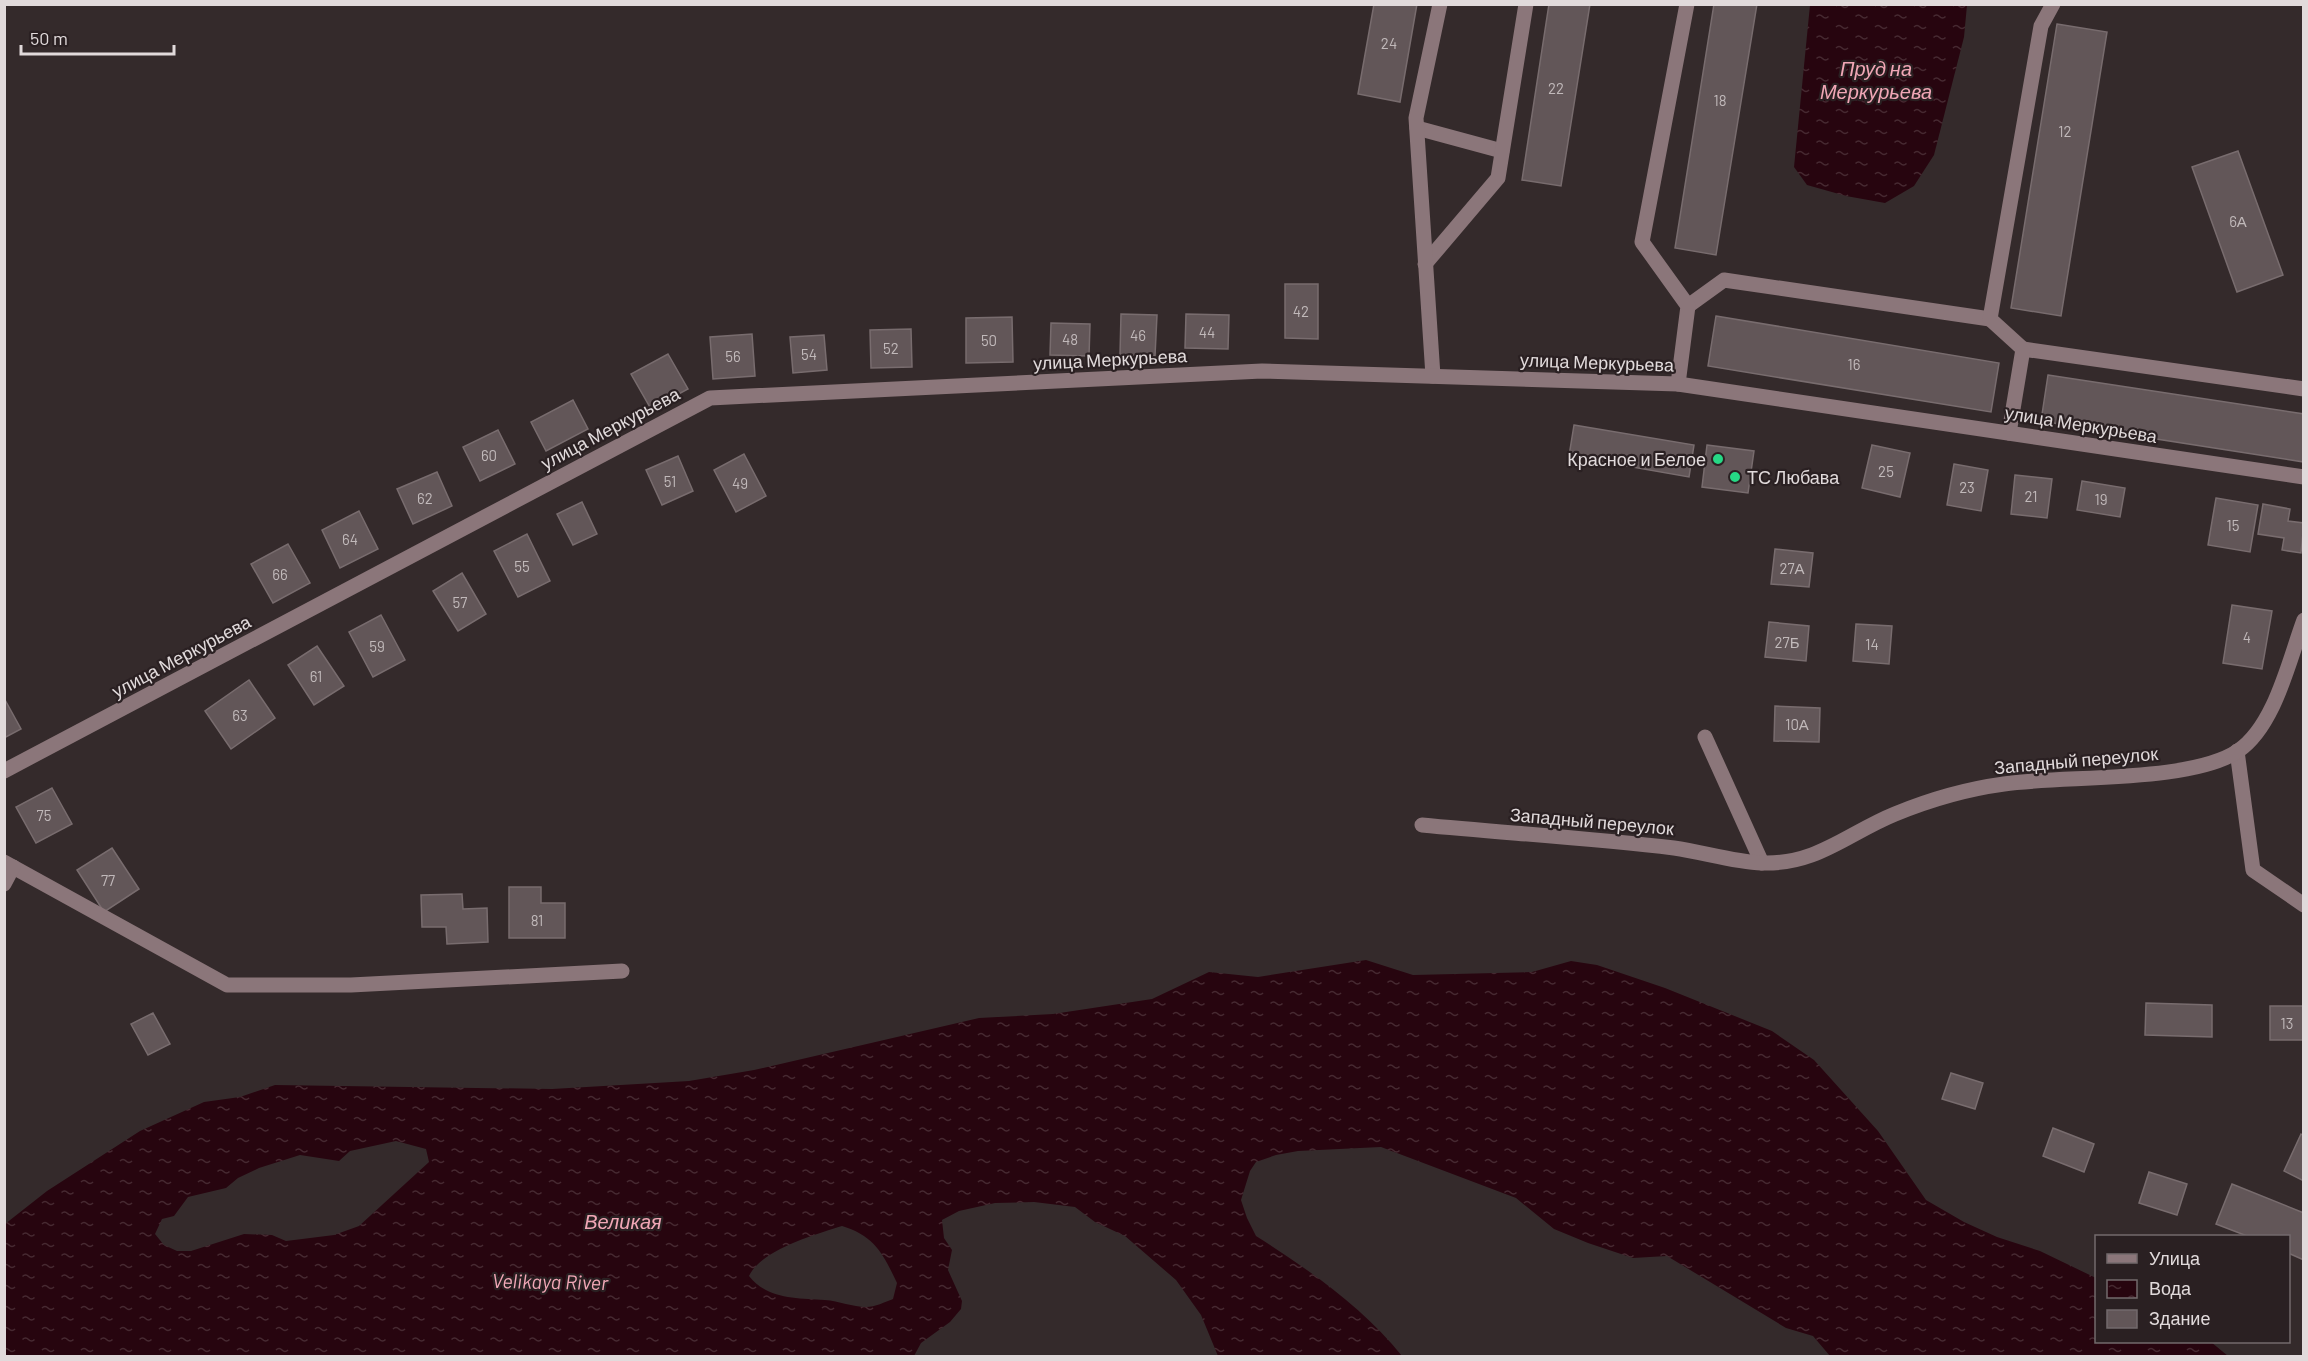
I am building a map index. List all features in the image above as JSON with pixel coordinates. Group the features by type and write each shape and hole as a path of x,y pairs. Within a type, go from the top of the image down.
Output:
{"street":[{"path":"1433,376 1416,118 1440,4"},
{"path":"1425,264 1498,178 1526,4"},
{"path":"1678,384 1688,306 1642,242 1687,4"},
{"path":"1990,319 2041,26 2053,4"},
{"path":"1417,128 1502,151"},
{"path":"1688,306 1724,280 1990,319 2023,349 2304,389"},
{"path":"2009,433 2023,349"},
{"name":"улица Меркурьева","path":"4,771 710,398 1262,371 1678,384 2304,477"},
{"name":"Западный переулок","path":"1422,825 1675,848 1762,863 1814,856 1893,814 1942,798 2004,784 2162,772 2217,762 2237,751 2253,738 2269,714 2304,620"},
{"path":"1705,737 1762,863"},
{"path":"2237,751 2253,870 2304,905"},
{"path":"4,884 9,864 227,985 351,985 622,971"}],"water":[{"name":"Пруд на Меркурьева","path":"1810,5 1967,5 1964,37 1934,155 1914,186 1885,203 1846,196 1807,185 1794,167"},
{"name":"Великая","path":"1366,960 1413,975 1532,972 1571,961 1597,965 1665,988 1772,1031 1814,1060 1878,1131 1926,1200 1964,1222 1997,1237 2040,1251 2095,1278 2095,1343 2212,1343 2228,1356 1830,1356 1813,1336 1786,1328 1667,1256 1633,1258 1588,1243 1554,1229 1516,1198 1381,1147 1298,1151 1256,1162 1250,1171 1241,1200 1256,1236 1334,1290 1387,1338 1402,1356 1218,1356 1201,1315 1176,1280 1125,1236 1095,1222 1075,1207 1034,1202 995,1203 959,1211 942,1220 944,1238 952,1250 948,1270 962,1301 961,1309 950,1322 921,1343 914,1356 5,1356 5,1224 47,1191 140,1131 204,1102 240,1097 275,1085 552,1089 689,1081 754,1070 979,1018 1053,1014 1152,999 1209,972 1258,977","holes":["396,1141 426,1149 429,1162 359,1226 334,1235 286,1241 272,1235 244,1234 191,1251 177,1251 164,1245 155,1234 162,1219 174,1216 188,1197 226,1188 238,1178 259,1168 300,1155 339,1161 350,1151","842,1226 853,1230 877,1247 887,1263 897,1283 893,1299 866,1307 794,1298 765,1290 749,1276 765,1258 789,1245"]}],"building":[{"path":"1374,4 1417,4 1400,102 1358,94"},
{"path":"1549,4 1590,4 1561,186 1522,180"},
{"path":"1714,4 1757,4 1716,255 1675,248"},
{"path":"2057,24 2107,32 2061,316 2011,308"},
{"path":"2238,151 2283,275 2237,292 2192,167"},
{"path":"1285,284 1318,284 1318,339 1285,338"},
{"path":"1121,314 1157,315 1155,356 1120,355"},
{"path":"1186,314 1229,315 1228,349 1185,348"},
{"path":"1716,316 1999,363 1991,412 1708,366"},
{"path":"1012,317 1013,362 966,363 966,318"},
{"path":"1051,323 1090,324 1089,356 1050,355"},
{"path":"911,329 912,367 871,368 870,330"},
{"path":"752,334 755,376 713,379 710,337"},
{"path":"824,335 827,370 793,373 790,337"},
{"path":"668,354 688,389 651,409 631,374"},
{"path":"2048,375 2304,414 2304,462 2041,421"},
{"path":"573,400 588,429 546,451 531,422"},
{"path":"1574,425 1694,445 1689,477 1569,456"},
{"path":"498,430 515,464 480,481 463,447"},
{"path":"1707,445 1754,451 1748,493 1702,487"},
{"path":"1872,445 1910,453 1900,497 1862,488"},
{"path":"744,454 766,496 736,512 714,470"},
{"path":"678,456 693,491 662,505 646,470"},
{"path":"1954,464 1988,470 1981,511 1947,505"},
{"path":"437,472 452,506 413,524 397,489"},
{"path":"2015,475 2052,479 2047,518 2011,514"},
{"path":"2082,481 2125,488 2120,517 2077,510"},
{"path":"2216,498 2258,505 2250,552 2208,545"},
{"path":"582,502 597,534 573,545 557,514"},
{"path":"2263,504 2290,509 2288,521 2304,523 2301,553 2282,550 2284,538 2258,534"},
{"path":"359,511 378,549 340,568 322,530"},
{"path":"527,534 550,581 518,597 494,551"},
{"path":"288,544 310,583 273,603 251,564"},
{"path":"1775,549 1813,553 1809,587 1771,584"},
{"path":"462,573 486,614 458,631 433,591"},
{"path":"2232,605 2272,611 2262,669 2223,663"},
{"path":"381,615 405,660 373,677 349,632"},
{"path":"1769,622 1809,626 1806,661 1765,657"},
{"path":"1856,624 1892,626 1889,664 1853,661"},
{"path":"317,646 344,686 314,705 288,665"},
{"path":"249,680 275,718 231,749 205,711"},
{"path":"4,698 21,729 4,738"},
{"path":"1775,706 1820,708 1819,742 1774,741"},
{"path":"52,788 72,824 36,843 16,807"},
{"path":"112,848 139,889 104,912 77,870"},
{"path":"509,887 541,887 541,903 565,903 565,938 509,938"},
{"path":"462,894 463,909 487,908 488,942 447,944 446,927 422,927 421,895"},
{"path":"2146,1003 2212,1005 2212,1037 2145,1035"},
{"path":"2270,1006 2304,1006 2304,1040 2270,1040"},
{"path":"153,1013 170,1044 148,1055 131,1024"},
{"path":"1951,1073 1983,1083 1975,1109 1942,1099"},
{"path":"2053,1128 2094,1144 2084,1172 2043,1156"},
{"path":"2301,1134 2304,1136 2304,1181 2284,1171"},
{"path":"2149,1172 2187,1184 2177,1215 2139,1203"},
{"path":"2232,1184 2304,1213 2304,1260 2290,1254 2290,1235 2244,1235 2216,1224"}],"place":[{"name":"Красное и Белое","path":"1718,459"},
{"name":"ТС Любава","path":"1735,477"}],"water label":[{"name":"Velikaya River","path":"550,1281"}]}
